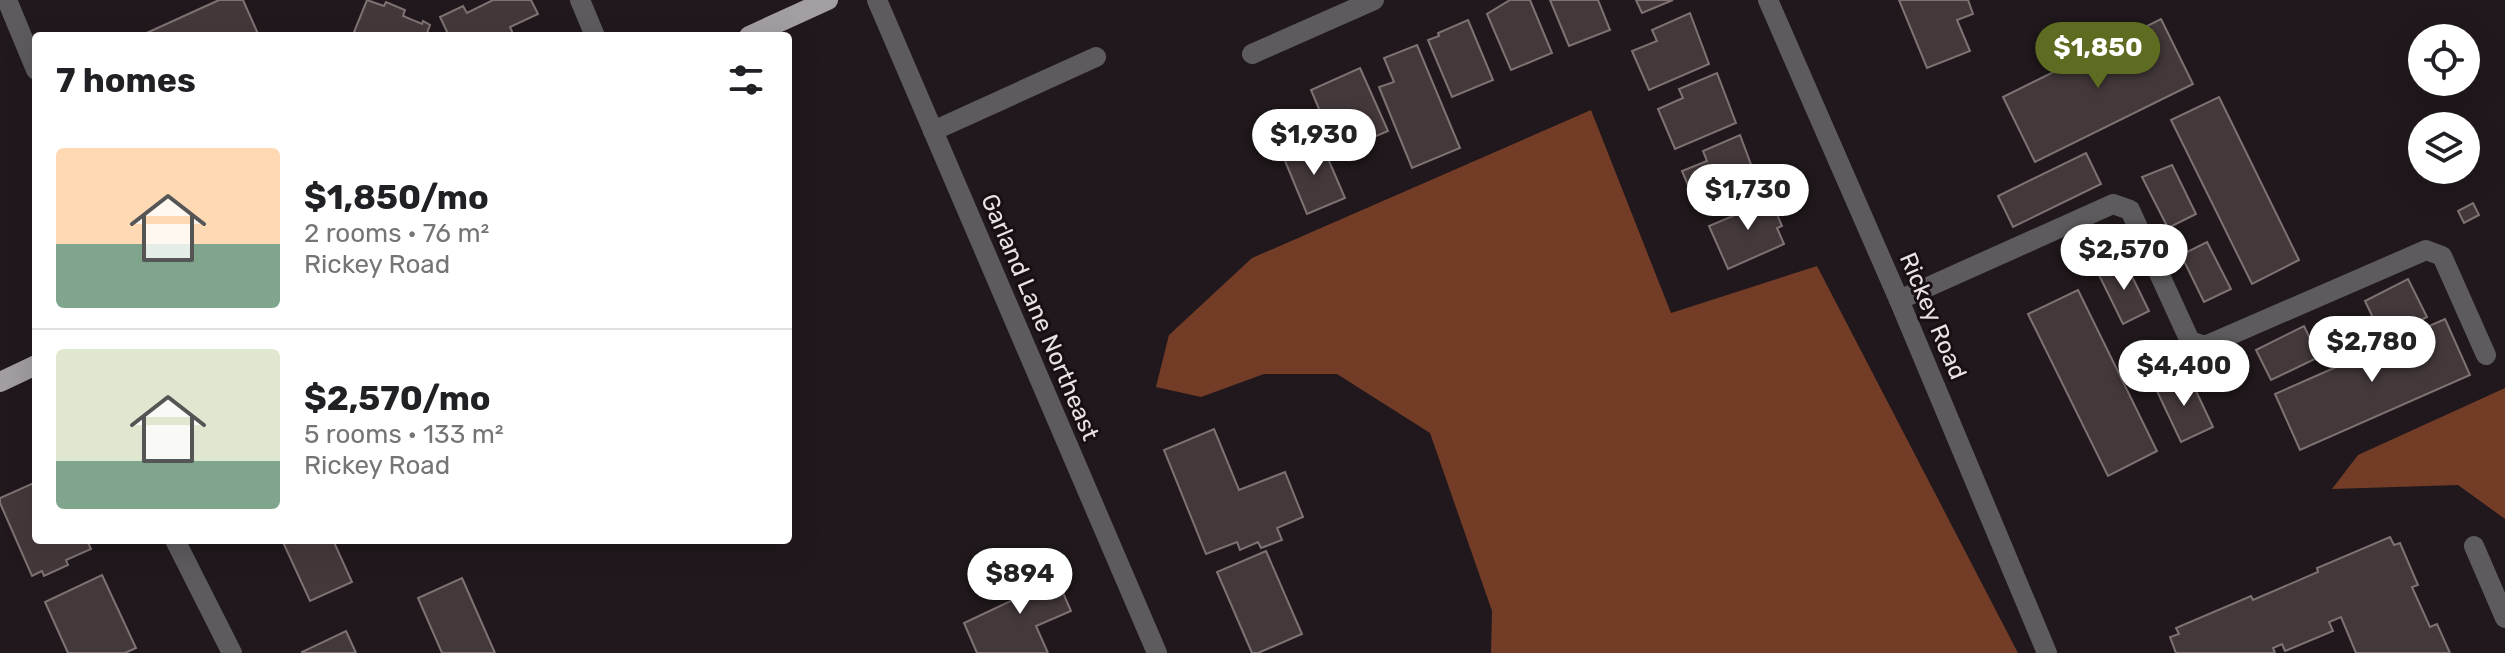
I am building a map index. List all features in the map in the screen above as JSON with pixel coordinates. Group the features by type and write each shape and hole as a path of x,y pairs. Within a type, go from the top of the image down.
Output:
{"main road":[{"path":"758,32 828,0"},
{"path":"0,382 32,367"}],"street":[{"path":"7,0 32,60"},
{"path":"580,0 593,32"},
{"name":"Garland Lane Northeast","path":"877,0 1157,653"},
{"path":"1252,54 1374,0"},
{"name":"Rickey Road","path":"1768,0 1899,300 2047,653"},
{"path":"933,131 1096,57"},
{"path":"1899,300 2113,204 2130,210 2190,341 2205,346 2426,250 2442,256 2486,355"},
{"path":"177,544 232,653"},
{"path":"2474,546 2505,618"}],"shaded area":[{"path":"1591,110 1671,313 1817,266 2018,653 1491,653 1492,611 1430,433 1337,374 1264,374 1201,397 1156,387 1169,335 1252,258"},
{"path":"2505,388 2505,519 2458,485 2332,489 2358,455"}],"building":[{"path":"219,0 243,0 257,32 149,32"},
{"path":"367,0 384,6 386,2 405,10 403,16 430,25 427,32 354,32"},
{"path":"493,0 531,0 538,14 510,27 512,32 447,32 440,17 463,6 467,13"},
{"path":"1510,0 1530,0 1552,53 1511,70 1487,14"},
{"path":"1550,0 1598,0 1610,30 1569,46"},
{"path":"1636,0 1673,0 1642,13"},
{"path":"1899,0 1968,0 1973,14 1957,20 1970,51 1927,68"},
{"path":"1690,13 1709,64 1649,90 1632,51 1657,41 1652,30"},
{"path":"2161,19 2193,84 2035,162 2003,97"},
{"path":"1468,20 1493,80 1452,97 1428,40"},
{"path":"1417,45 1460,148 1412,168 1379,87 1394,82 1384,58"},
{"path":"1360,68 1388,131 1344,150 1332,126 1327,128 1311,90"},
{"path":"1717,73 1736,123 1675,149 1658,109 1683,98 1679,89"},
{"path":"2219,97 2299,260 2252,284 2171,120"},
{"path":"1740,135 1759,186 1699,211 1682,171 1707,161 1703,151"},
{"path":"1320,140 1345,198 1307,214 1283,156"},
{"path":"2086,153 2101,184 2013,227 1998,196"},
{"path":"2172,165 2196,214 2168,228 2142,177"},
{"path":"1768,193 1782,226 1777,228 1784,244 1728,269 1709,226 1733,216 1731,210"},
{"path":"2473,203 2479,215 2464,223 2458,211"},
{"path":"2207,242 2231,289 2204,302 2181,255"},
{"path":"2124,260 2149,311 2123,324 2098,273"},
{"path":"2408,279 2427,317 2383,339 2365,301"},
{"path":"2078,290 2157,451 2108,476 2028,314"},
{"path":"2445,319 2470,375 2300,450 2275,394"},
{"path":"2304,326 2319,357 2271,380 2256,350"},
{"path":"2188,374 2213,427 2181,442 2156,389"},
{"path":"1214,429 1239,490 1285,472 1303,517 1277,528 1282,540 1261,548 1258,542 1240,550 1237,542 1206,554 1164,450"},
{"path":"32,484 32,544 89,544 91,549 66,560 68,565 44,576 42,571 32,576 0,498"},
{"path":"2390,537 2394,545 2400,543 2418,585 2412,587 2430,627 2437,624 2450,653 2356,653 2341,617 2329,622 2333,631 2285,651 2282,644 2273,648 2275,653 2176,653 2170,637 2179,634 2176,628 2251,596 2253,600"},
{"path":"284,544 335,544 352,582 310,601"},
{"path":"1266,551 1302,634 1252,653 1217,572"},
{"path":"1050,563 1071,611 1036,626 1048,653 977,653 964,623 1015,599 1007,583"},
{"path":"102,575 136,648 125,653 68,653 45,602"},
{"path":"462,578 495,653 442,653 418,598"},
{"path":"346,631 356,653 302,652"}]}
